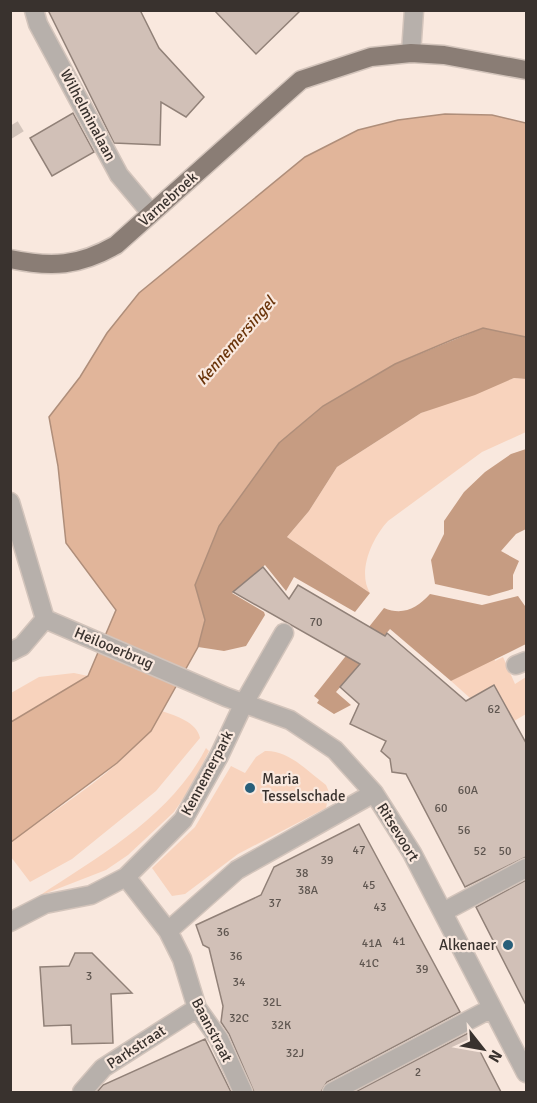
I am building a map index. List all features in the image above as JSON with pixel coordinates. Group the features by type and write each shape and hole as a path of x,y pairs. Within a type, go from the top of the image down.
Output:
{"main road":[{"name":"Varnebroek","path":"11,261 69,264 92,259 116,245 301,80 371,57 411,52"},
{"path":"411,52 454,56 526,70"}],"street":[{"name":"Wilhelminalaan","path":"34,10 38,24 119,175 151,213"},
{"path":"411,52 414,10"},
{"path":"10,502 45,619 22,646 10,652"},
{"name":"Heilooerbrug","path":"45,619 183,678"},
{"name":"Kennemerpark","path":"10,922 45,904 91,895 126,877 183,820 219,756 243,703 284,633"},
{"name":"Ritsevoort","path":"183,678 290,720 335,750 374,793 412,853 526,1073"},
{"path":"168,931 237,870 374,793"},
{"path":"443,912 526,868"},
{"name":"Baanstraat","path":"126,877 168,931 182,958 196,1008 219,1039 243,1092"},
{"name":"Parkstraat","path":"82,1092 103,1068 196,1008"},
{"path":"332,1092 492,1008"}],"shaded area":[{"path":"483,328 526,337 526,379 514,378 475,395 421,413 337,467 309,511 287,537 370,593 355,612 294,577 286,591 265,565 232,593 264,612 265,615 246,646 224,651 198,647 205,620 195,585 219,525 279,443 323,406 395,364"},
{"path":"514,378 526,379 526,432 482,452 388,521 377,536 368,556 365,575 370,593 287,537 309,511 337,467 421,413"},
{"path":"526,449 526,529 516,534 501,551 519,561 513,575 513,589 489,596 435,584 431,560 444,534 444,521 464,492 485,472 511,454"},
{"path":"430,594 482,605 518,596 525,606 526,644 451,681 390,629 336,692 351,705 334,714 317,703 319,700 314,696 384,608 403,611 415,607"},
{"path":"503,657 515,684 526,677 526,714 514,721 494,685 470,698 451,681 494,658 495,661"},
{"path":"74,673 88,676 11,722 11,693 39,677"},
{"path":"162,711 190,724 198,732 200,738 156,791 72,859 30,882 11,857 11,842 94,783 114,766 149,731"},
{"path":"206,748 209,751 190,789 174,812 128,855 106,870 39,896 110,849 154,814 174,794"},
{"path":"265,751 290,758 326,785 329,792 326,808 238,854 185,894 172,896 152,868 195,827 231,766 245,773 256,757"}],"water":[{"name":"Kennemersingel","path":"445,114 492,115 526,123 526,337 483,328 395,364 323,406 279,443 219,526 195,585 205,620 198,647 151,731 117,763 11,842 11,722 88,676 116,610 66,543 58,466 49,417 80,377 107,333 139,293 305,157 358,130 398,120"}],"building":[{"path":"48,10 140,10 159,48 204,97 186,117 161,102 160,145 114,143"},
{"path":"214,10 301,10 256,54"},
{"path":"73,113 94,152 52,176 30,138"},
{"path":"263,567 289,599 298,585 385,636 387,633 466,701 494,685 526,743 526,857 465,887 406,774 392,772 390,759 381,751 386,741 350,724 359,704 340,687 360,664 233,592"},
{"path":"359,824 460,1012 327,1082 321,1092 254,1092 229,1034 221,1022 223,1006 209,948 203,945 196,925 261,895 274,867"},
{"path":"526,880 526,1005 476,907"},
{"path":"75,953 92,953 132,993 111,994 113,1043 72,1044 71,1025 44,1026 40,967 69,966"},
{"path":"470,1032 501,1092 355,1092"},
{"path":"205,1039 231,1092 97,1092 103,1085"}],"tunnel":[{"path":"10,126 16,136"}],"place":[{"name":"Maria Tesselschade","path":"250,788"},
{"name":"Alkenaer","path":"508,945"}]}
